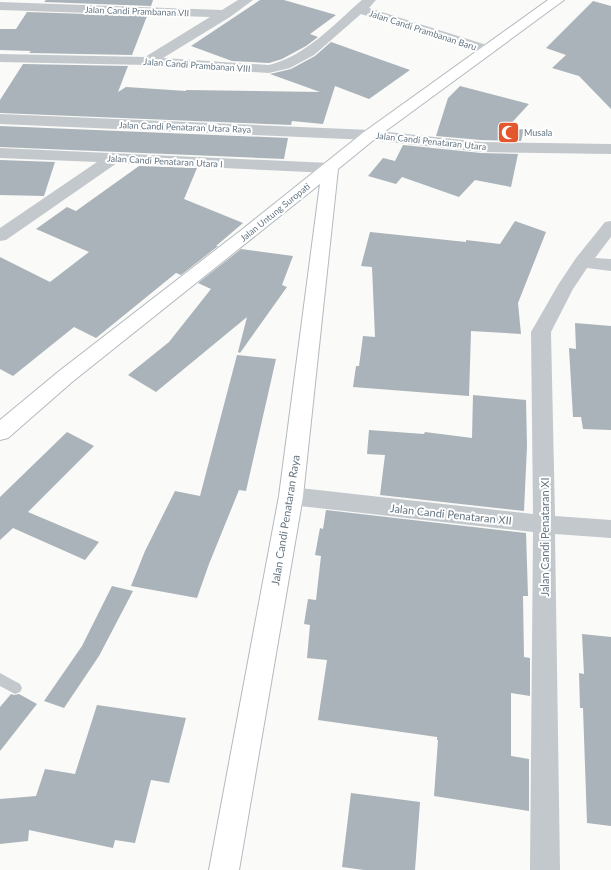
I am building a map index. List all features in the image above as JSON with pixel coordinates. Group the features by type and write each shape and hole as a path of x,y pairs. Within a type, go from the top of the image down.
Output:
{"main road":[{"name":"Jalan Untung Suropati","path":"0,432 65,377 330,168 370,134 557,0"},
{"name":"Jalan Candi Penataran Raya","path":"224,870 291,496 330,168"}],"street":[{"path":"148,61 247,0"},
{"name":"Jalan Candi Prambanan VIII","path":"0,58 148,61 269,69 285,65 309,52 370,0"},
{"name":"Jalan Candi Prambanan VII","path":"0,6 225,14"},
{"name":"Jalan Candi Prambanan Baru","path":"359,9 488,50"},
{"name":"Jalan Candi Penataran Utara Raya","path":"0,119 370,134"},
{"name":"Jalan Candi Penataran Utara","path":"370,134 481,147 611,149"},
{"name":"Jalan Candi Penataran Utara I","path":"0,153 330,168"},
{"path":"0,236 112,159"},
{"name":"Jalan Candi Penataran XI","path":"545,870 544,524 541,332 564,289 582,262 611,226"},
{"path":"582,262 611,265"},
{"name":"Jalan Candi Penataran XII","path":"291,496 544,524 611,529"}],"lane":[{"path":"0,679 16,688"}],"building":[{"path":"46,0 153,0 151,6 44,2"},
{"path":"260,0 284,0 336,15 310,34 318,37 306,46 282,59 269,63 232,61 191,46"},
{"path":"593,1 611,6 611,109 579,76 552,68 566,55 546,48"},
{"path":"27,12 147,16 132,55 29,53 31,51 0,50 0,29 16,29"},
{"path":"331,42 410,70 369,99 335,86 323,124 292,121 291,125 0,113 0,100 23,64 128,66 118,92 126,87 186,91 320,92 270,74 291,69 315,56"},
{"path":"460,86 529,104 504,131 524,129 521,141 481,140 436,136 448,98"},
{"path":"0,126 288,138 284,159 0,147"},
{"path":"403,145 481,153 518,154 511,187 475,180 459,197 402,177 396,184 368,176 383,158 395,161"},
{"path":"0,160 55,162 44,196 0,195"},
{"path":"139,166 197,168 184,199 243,223 216,246 218,246 181,275 176,273 96,338 74,327 13,376 0,369 0,257 50,282 89,252 36,229 67,207 76,211"},
{"path":"515,221 546,232 518,303 521,334 471,331 469,396 353,387 356,366 359,366 363,336 375,337 372,267 361,266 370,232 500,244"},
{"path":"241,249 293,256 282,285 287,287 240,353 238,352 247,317 156,392 128,375 169,342 211,289 198,283"},
{"path":"575,323 611,326 611,430 583,429 581,417 573,417 569,348 576,349"},
{"path":"237,355 276,359 246,491 239,490 197,598 131,586 145,551 175,491 200,496"},
{"path":"473,395 526,400 527,446 524,511 380,495 385,455 367,454 369,430 424,434 425,432 472,438"},
{"path":"67,432 94,446 28,512 99,542 85,560 13,528 0,540 0,497"},
{"path":"326,510 526,533 528,596 523,596 524,657 530,658 530,696 511,693 511,756 529,759 529,811 434,796 437,737 318,720 327,660 307,658 310,625 304,624 308,599 316,600 321,556 315,555 320,528 323,529"},
{"path":"112,586 133,591 99,656 64,708 44,701 82,646"},
{"path":"582,634 611,637 611,826 587,823 583,708 580,708 579,673 584,674"},
{"path":"11,694 19,694 37,704 0,751 0,707"},
{"path":"97,705 186,718 169,783 151,780 135,843 115,840 113,848 29,830 28,841 0,844 0,799 36,796 45,769 75,774"},
{"path":"351,793 420,802 415,870 364,870 342,867"}],"place":[{"name":"Musala","path":"509,132"}]}
